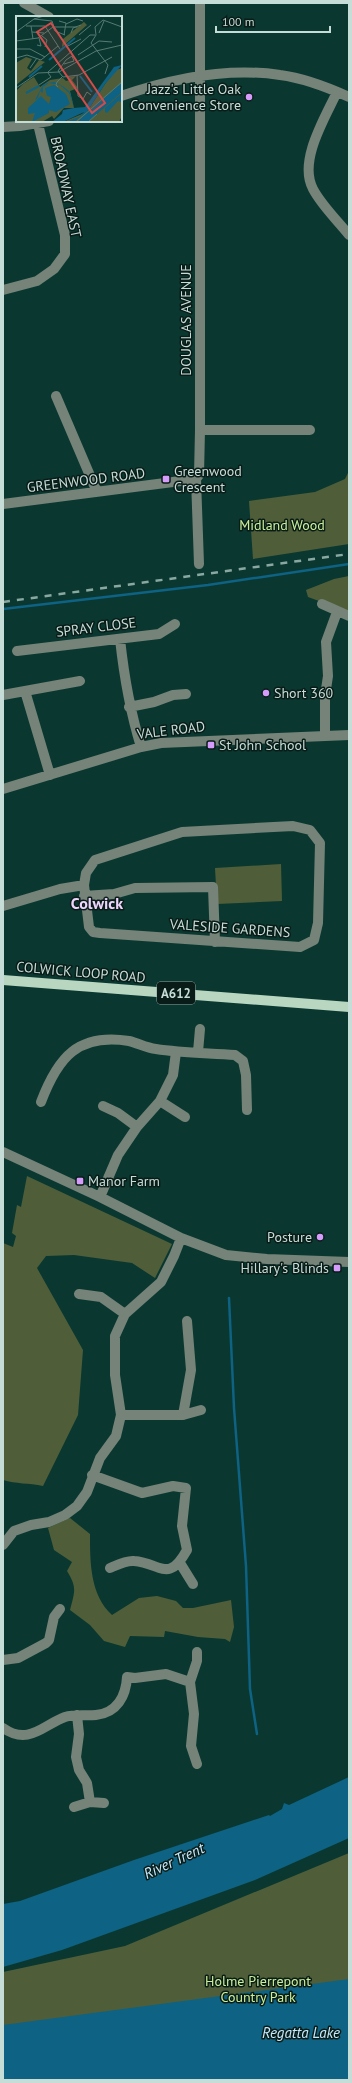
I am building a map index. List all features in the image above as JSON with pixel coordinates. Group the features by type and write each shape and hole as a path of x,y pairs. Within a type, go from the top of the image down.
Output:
{"main road":[{"name":"COLWICK LOOP ROAD","path":"3,980 349,1007"}],"street":[{"path":"24,3 47,16"},
{"name":"DOUGLAS AVENUE","path":"198,564 196,479 199,475 200,430 200,3"},
{"path":"122,96 153,86 200,76 242,73 280,75 314,83 349,97"},
{"path":"336,92 311,151 308,170 309,180 314,190 349,235"},
{"path":"3,126 38,124 46,122"},
{"name":"BROADWAY EAST","path":"3,290 37,281 54,270 65,254 65,235 38,124"},
{"path":"56,396 97,492"},
{"path":"200,430 310,430"},
{"name":"GREENWOOD ROAD","path":"3,504 191,481 196,479"},
{"path":"322,604 337,612 349,616"},
{"path":"325,734 324,696 328,676 326,642 337,612"},
{"name":"SPRAY CLOSE","path":"17,651 159,634 175,624"},
{"path":"120,639 123,674 129,707 140,747"},
{"path":"3,695 80,682"},
{"path":"25,691 50,775"},
{"path":"129,707 154,702 172,695 186,694"},
{"name":"VALE ROAD","path":"3,789 140,747 175,741 349,734"},
{"name":"VALESIDE GARDENS","path":"293,826 310,830 320,843 318,923 314,940 300,947 93,932 88,923 84,885 86,873 95,860 182,832 293,826"},
{"path":"3,906 60,889 84,885"},
{"path":"84,896 114,894 134,888 213,887 215,942"},
{"path":"198,1052 200,1029"},
{"path":"41,1102 50,1080 66,1056 89,1042 107,1039 131,1042 148,1048 176,1052 198,1052 235,1056 244,1061 247,1110"},
{"path":"100,1197 118,1156 137,1127 160,1100 173,1075 176,1052"},
{"path":"160,1100 185,1117"},
{"path":"103,1106 118,1113 137,1127"},
{"path":"3,1152 100,1197 181,1238 211,1250 235,1256 349,1262"},
{"path":"3,1545 14,1531 31,1525 49,1522 65,1515 77,1506 88,1492 92,1475 100,1458 116,1436 121,1415 115,1375 115,1336 125,1314 161,1282 181,1238"},
{"path":"79,1294 101,1297 125,1314"},
{"path":"183,1415 191,1370 187,1321"},
{"path":"121,1415 183,1415 201,1410"},
{"path":"92,1475 142,1493 173,1486 186,1488 182,1526 187,1550 180,1563 172,1568 164,1570 142,1562 132,1561 110,1568"},
{"path":"180,1563 193,1584"},
{"path":"3,1660 18,1658 46,1643 54,1617 60,1609"},
{"path":"197,1652 197,1661 190,1682 194,1714 191,1746 197,1764"},
{"path":"3,1728 8,1732 25,1735 38,1732 65,1717 77,1715 96,1715 114,1708 121,1700 127,1688 128,1677 135,1678 166,1674 190,1682"},
{"path":"77,1715 79,1734 76,1757 79,1770 87,1783 90,1802"},
{"path":"74,1807 90,1802 104,1803"}],"green space":[{"name":"Midland Wood","path":"349,471 349,544 253,559 249,501 315,492 345,479"},
{"path":"349,576 349,612 308,597 306,590 334,579"},
{"path":"281,864 282,901 217,904 215,868"},
{"path":"27,1176 172,1244 155,1278 132,1263 74,1255 46,1256 37,1268 83,1350 78,1415 43,1486 3,1480 3,1243 13,1247 16,1236 12,1233 17,1205 21,1207"},
{"path":"70,1518 90,1534 91,1567 95,1588 99,1598 112,1615 139,1598 157,1596 176,1601 183,1608 193,1608 231,1600 234,1627 230,1642 225,1639 198,1637 165,1631 164,1637 130,1636 125,1647 104,1641 90,1625 70,1610 74,1585 67,1571 72,1562 54,1550 48,1528"},
{"name":"Holme Pierrepont Country Park","path":"349,1853 349,2080 3,2080 3,1972 125,1946"}],"water":[{"name":"River Trent","path":"349,1777 349,1838 255,1880 62,1950 3,1967 3,1904 20,1901 134,1860 269,1815 270,1816 282,1809 284,1803 289,1805"},
{"name":"Regatta Lake","path":"349,1979 349,2080 3,2080 3,2025"}],"waterway":[{"path":"3,609 208,585 349,564"},
{"path":"229,1298 234,1408 246,1566 250,1689 257,1734"}],"railway":[{"path":"3,602 349,554"}],"place":[{"name":"Jazz's Little Oak Convenience Store","path":"249,97"},
{"name":"Greenwood Crescent","path":"166,479"},
{"name":"Short 360","path":"266,693"},
{"name":"St John School","path":"211,745"},
{"name":"Manor Farm","path":"80,1181"},
{"name":"Posture","path":"320,1237"},
{"name":"Hillary's Blinds","path":"337,1268"}],"district":[{"name":"Colwick","path":"97,903"}]}
